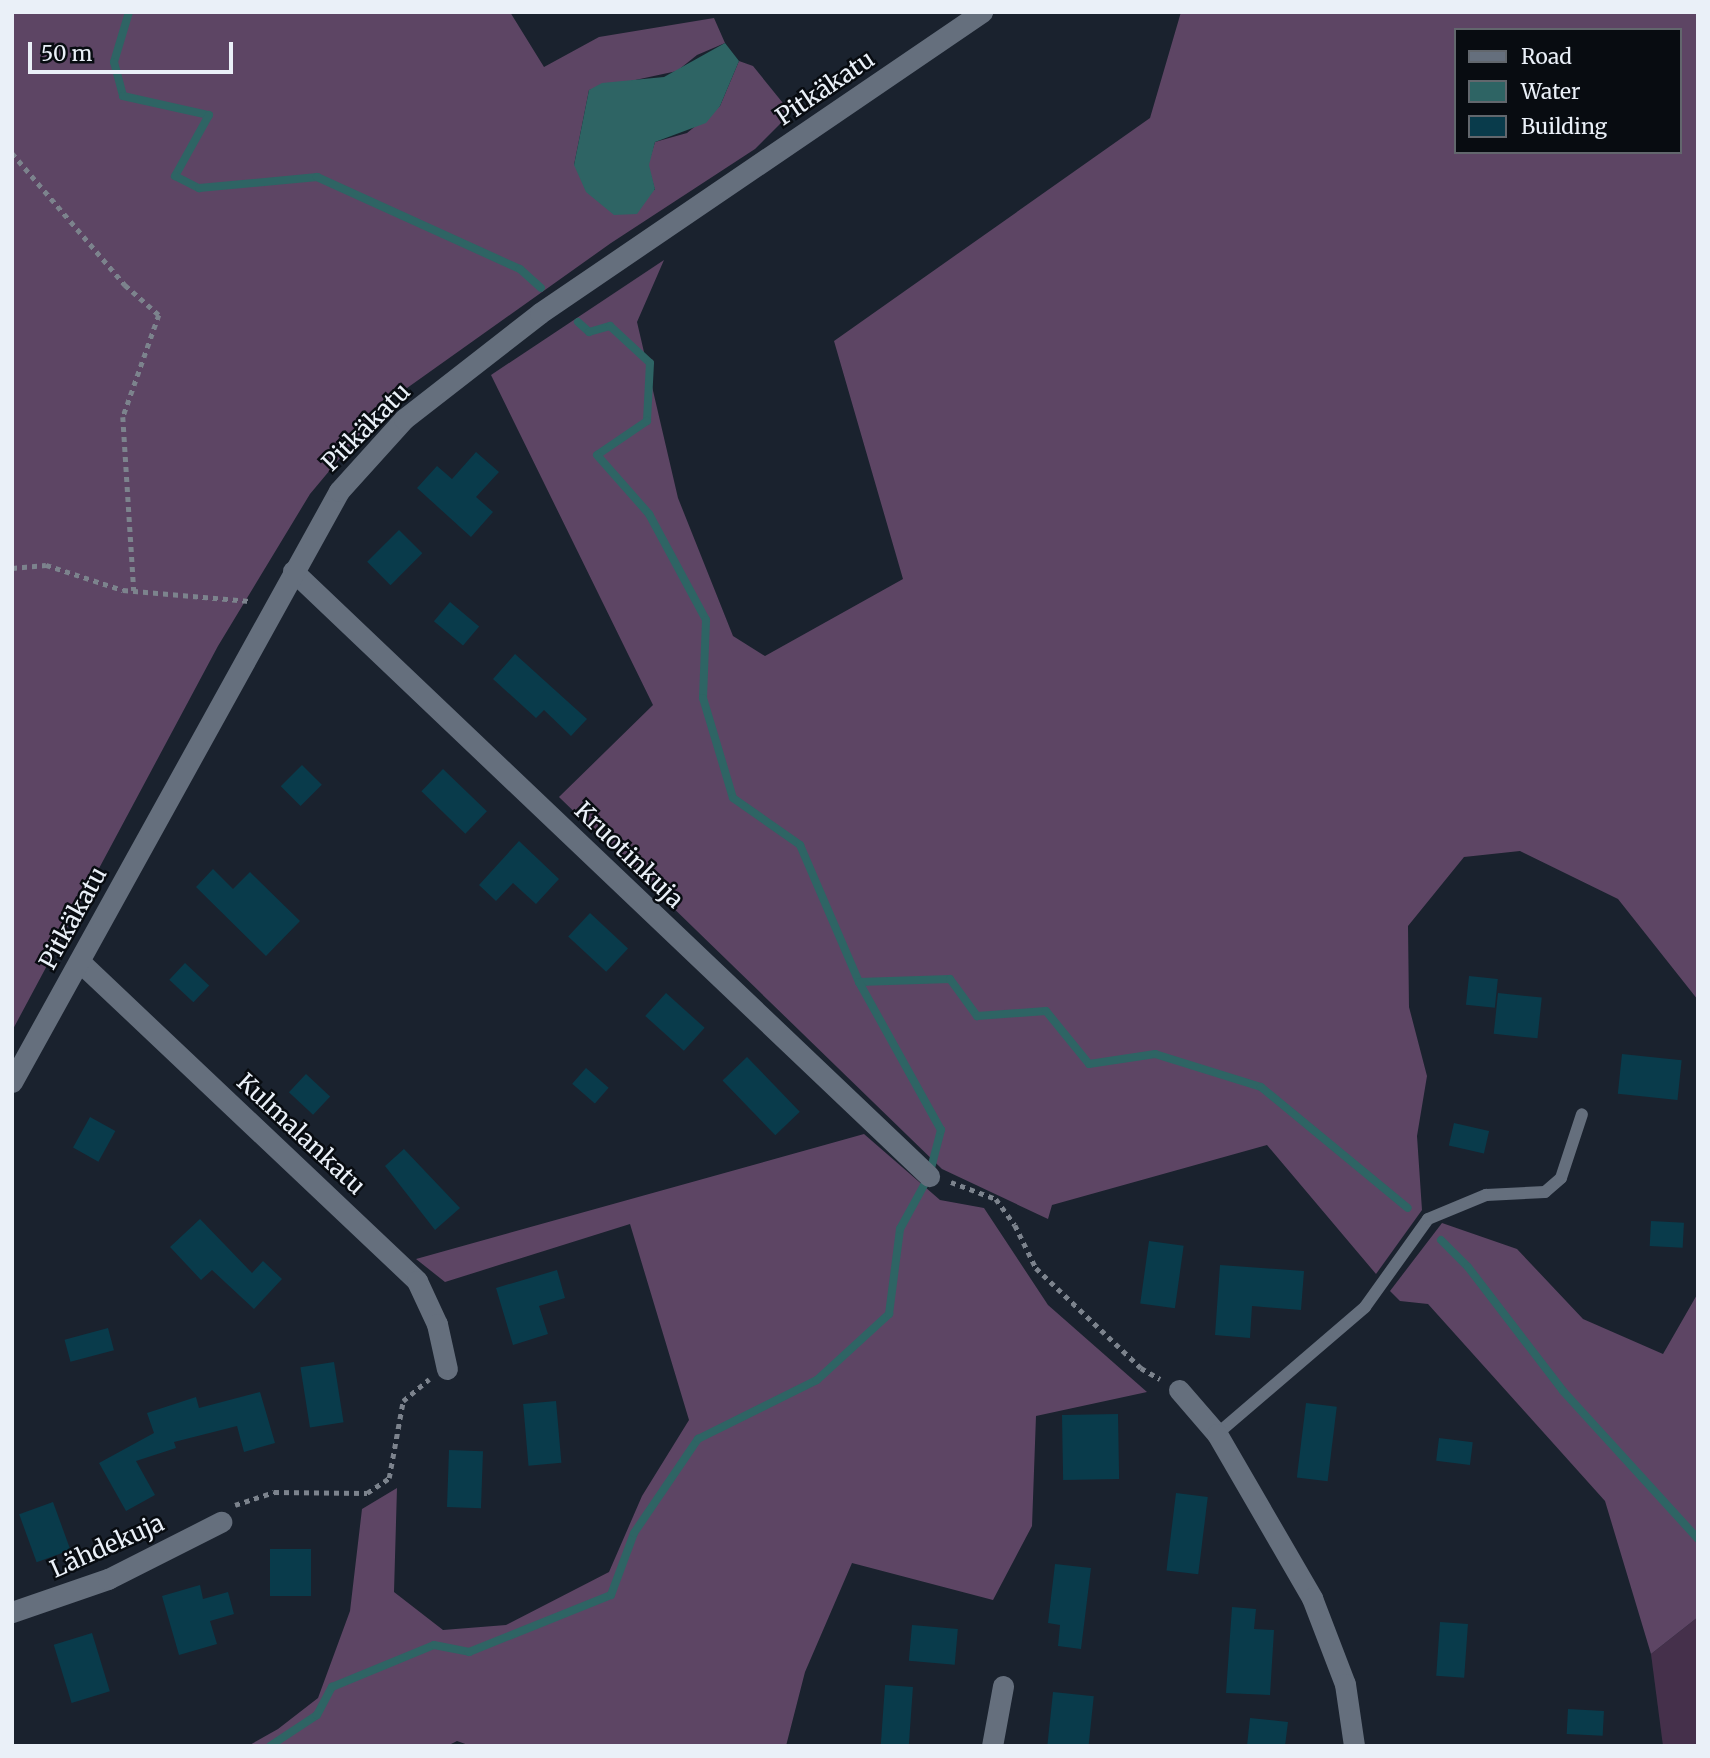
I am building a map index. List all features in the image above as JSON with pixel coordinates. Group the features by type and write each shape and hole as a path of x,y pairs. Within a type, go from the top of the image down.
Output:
{"street":[{"name":"Pitkäkatu","path":"12,1082 339,491 404,419 540,313 982,12"},
{"name":"Kruotinkuja","path":"293,571 929,1177"},
{"name":"Kulmalankatu","path":"79,962 416,1281 437,1324 447,1369"},
{"path":"1179,1390 1217,1434 1312,1598 1345,1684 1354,1746"},
{"name":"Lähdekuja","path":"12,1612 108,1579 221,1522"},
{"path":"992,1746 1003,1686"}],"lane":[{"path":"1217,1434 1365,1307 1428,1219 1486,1195 1545,1192 1560,1178 1582,1114"}],"path":[{"path":"12,153 125,285 159,315 124,417 134,591"},
{"path":"12,568 46,565 134,591 276,603"},
{"path":"929,1177 996,1199 1015,1225 1036,1268 1142,1368 1179,1390"},
{"path":"221,1522 237,1502 274,1492 367,1493 389,1478 403,1401 423,1382 447,1369"}],"shaded area":[{"path":"12,12 510,12 544,67 599,37 714,18 725,43 697,55 677,71 589,90 574,165 655,190 648,165 655,142 687,133 720,106 739,61 753,66 791,113 755,149 611,243 386,403 310,494 218,646 12,1031"},
{"path":"1181,12 1698,12 1698,1000 1618,899 1520,851 1464,857 1408,926 1409,1007 1427,1076 1417,1136 1422,1210 1376,1274 1267,1145 1052,1205 1048,1219 942,1169 559,797 653,705 491,375 664,260 637,322 678,498 733,636 765,656 903,579 834,341 1150,118"},
{"path":"864,1134 940,1200 984,1208 1048,1305 1147,1392 1036,1416 1032,1526 993,1600 852,1563 805,1672 786,1746 471,1746 457,1741 447,1746 248,1746 278,1729 318,1698 350,1611 362,1509 397,1488 394,1592 443,1630 506,1625 609,1572 642,1496 689,1420 630,1224 445,1282 416,1259"},
{"path":"1442,1223 1517,1249 1583,1319 1663,1354 1698,1293 1698,1617 1651,1654 1605,1501 1428,1304 1400,1301 1390,1291"},
{"path":"1698,1617 1698,1746 1663,1746 1651,1654"}],"water":[{"path":"725,43 739,61 720,106 706,123 655,142 649,165 655,189 637,214 614,215 586,192 574,165 589,90 602,83 664,77"}],"building":[{"path":"476,452 499,472 476,497 493,512 471,537 417,488 437,466 452,479"},
{"path":"399,530 422,553 391,585 367,562"},
{"path":"450,602 479,626 463,646 434,621"},
{"path":"515,654 587,719 571,736 544,710 536,718 493,679"},
{"path":"302,765 322,785 301,806 281,786"},
{"path":"443,769 487,811 465,834 421,791"},
{"path":"519,841 559,879 536,904 513,883 496,901 479,885"},
{"path":"213,869 233,889 250,872 300,921 266,956 196,887"},
{"path":"590,913 628,948 606,972 568,936"},
{"path":"185,963 209,986 193,1002 169,980"},
{"path":"1469,976 1498,979 1495,1008 1466,1005"},
{"path":"666,993 705,1028 684,1051 645,1016"},
{"path":"1498,993 1542,998 1537,1038 1494,1034"},
{"path":"1622,1054 1682,1060 1677,1100 1618,1094"},
{"path":"747,1057 800,1112 775,1135 723,1081"},
{"path":"586,1068 609,1088 595,1104 572,1084"},
{"path":"306,1074 330,1097 313,1115 289,1092"},
{"path":"90,1117 115,1131 98,1162 73,1148"},
{"path":"1454,1123 1489,1131 1484,1154 1449,1145"},
{"path":"404,1149 460,1208 435,1230 385,1166"},
{"path":"200,1219 252,1273 263,1261 282,1279 254,1309 212,1270 201,1280 170,1247"},
{"path":"1651,1221 1684,1223 1683,1248 1650,1246"},
{"path":"1149,1241 1184,1246 1175,1308 1140,1303"},
{"path":"1220,1265 1304,1271 1301,1310 1252,1306 1250,1338 1215,1335"},
{"path":"557,1270 565,1298 539,1306 548,1334 513,1345 496,1288"},
{"path":"108,1328 114,1350 70,1362 65,1340"},
{"path":"334,1362 344,1422 310,1428 300,1367"},
{"path":"260,1392 275,1443 244,1452 237,1426 174,1442 176,1448 136,1461 155,1495 126,1511 99,1463 154,1433 147,1413 196,1397 199,1408"},
{"path":"556,1401 561,1463 529,1466 523,1404"},
{"path":"1306,1403 1337,1407 1328,1481 1297,1477"},
{"path":"1118,1414 1119,1479 1063,1480 1062,1415"},
{"path":"1439,1438 1473,1442 1470,1465 1436,1461"},
{"path":"449,1450 483,1451 481,1508 447,1507"},
{"path":"1176,1493 1208,1497 1198,1574 1166,1570"},
{"path":"53,1502 70,1550 37,1562 19,1514"},
{"path":"270,1549 311,1549 311,1596 270,1596"},
{"path":"1055,1564 1091,1568 1081,1649 1058,1646 1060,1625 1048,1623"},
{"path":"200,1585 203,1599 228,1592 234,1614 210,1621 217,1644 179,1655 162,1596"},
{"path":"1232,1607 1256,1609 1254,1629 1274,1630 1270,1695 1226,1693"},
{"path":"1440,1622 1468,1624 1464,1678 1436,1676"},
{"path":"912,1625 958,1629 955,1665 909,1661"},
{"path":"92,1633 110,1691 72,1703 54,1645"},
{"path":"885,1685 913,1687 909,1746 881,1746"},
{"path":"1053,1692 1094,1696 1089,1746 1047,1746"},
{"path":"1568,1709 1604,1711 1603,1736 1567,1734"},
{"path":"1250,1718 1288,1722 1285,1746 1247,1746"}],"waterway":[{"path":"129,12 114,62 123,96 209,115 175,176 199,188 317,177 520,269 541,288"},
{"path":"578,322 589,332 610,326 650,363 647,421 597,455 649,514 706,620 703,698 733,798 800,845 859,982 950,979 977,1016 1046,1011 1089,1064 1155,1054 1261,1087 1408,1208"},
{"path":"270,1746 317,1715 332,1687 434,1645 469,1652 611,1595 634,1533 698,1439 817,1380 889,1314 900,1229 929,1176 941,1130 859,982"},
{"path":"1441,1240 1468,1267 1563,1391 1698,1539"}]}
